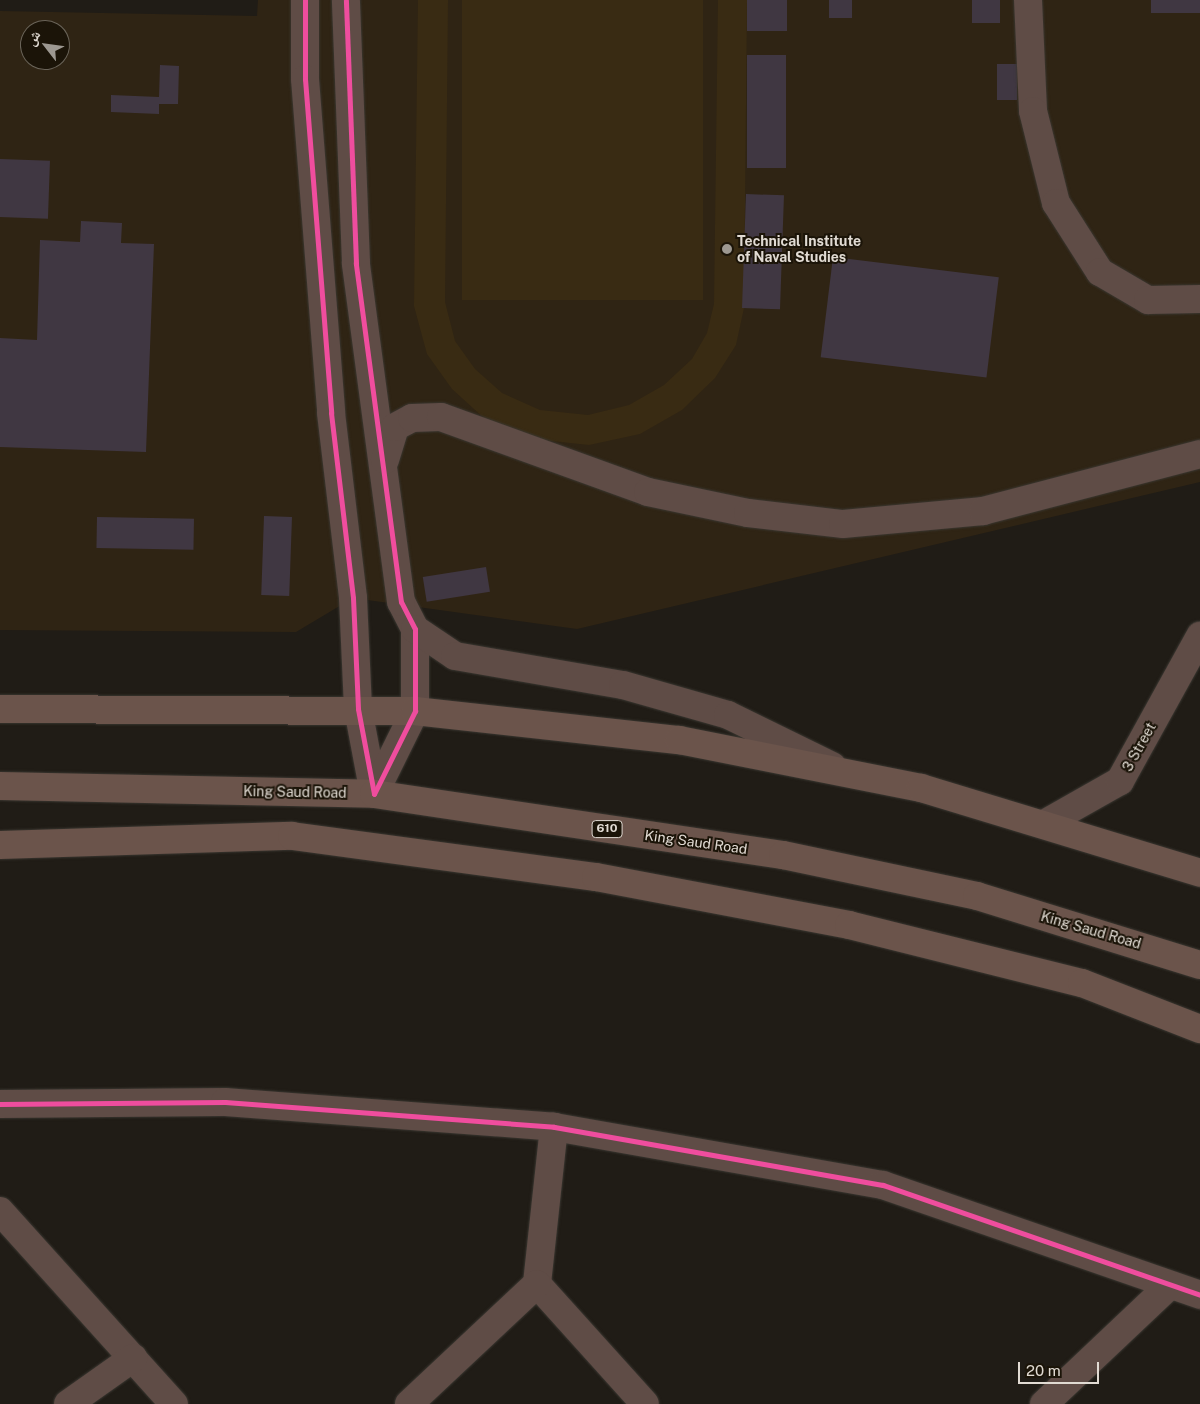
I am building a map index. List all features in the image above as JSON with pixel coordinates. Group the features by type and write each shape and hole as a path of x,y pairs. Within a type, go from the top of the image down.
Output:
{"main road":[{"path":"0,709 358,709 415,712 679,740 921,788 1200,873"},
{"name":"King Saud Road","path":"0,786 374,794 783,855 977,896 1200,965"},
{"path":"0,845 292,836 596,877 849,925 1082,983 1200,1029"}],"street":[{"path":"305,0 305,79 331,413 353,598 358,709 374,794"},
{"path":"346,0 356,263 401,602 415,629 415,712 374,794"},
{"path":"1028,0 1033,111 1056,203 1100,272 1148,300 1200,299"},
{"path":"384,464 395,427 412,418 441,417 648,492 748,513 843,524 983,511 1200,454"},
{"path":"415,629 455,656 623,685 728,715 849,774"},
{"name":"3 Street","path":"1044,824 1120,781 1200,636"},
{"path":"0,1104 225,1102 554,1127 884,1185 1200,1295"},
{"path":"409,1404 537,1284 554,1127"},
{"path":"0,1211 174,1404"},
{"path":"537,1284 644,1404"},
{"path":"1044,1404 1170,1285"},
{"path":"68,1404 133,1358"}],"shaded area":[{"name":"Technical Institute of Naval Studies","path":"258,0 1200,0 1200,482 577,629 353,598 296,632 0,630 0,11 257,16"},
{"path":"418,0 448,0 445,302 455,341 475,369 502,393 540,410 588,415 629,405 664,385 692,359 707,333 714,304 718,0 747,0 744,308 736,345 715,378 682,410 640,434 589,445 533,439 485,419 452,389 427,354 414,306"},
{"path":"462,0 703,0 703,300 462,300"}],"building":[{"path":"747,0 787,0 787,31 747,31"},
{"path":"829,0 852,0 852,18 829,18"},
{"path":"972,0 1000,0 1000,23 972,23"},
{"path":"1151,0 1200,0 1200,13 1151,13"},
{"path":"747,55 786,55 786,168 747,168"},
{"path":"997,64 1017,64 1017,100 997,100"},
{"path":"160,65 179,66 178,104 159,104 159,114 111,112 111,95 159,97"},
{"path":"0,159 50,161 48,219 0,217"},
{"path":"746,194 784,195 780,309 742,308"},
{"path":"81,221 122,223 121,243 154,244 146,452 0,447 0,338 37,340 40,240 80,242"},
{"path":"833,257 999,277 986,378 821,357"},
{"path":"264,516 292,517 289,596 261,595"},
{"path":"97,517 194,519 193,550 96,548"},
{"path":"486,567 490,592 427,602 423,577"}],"cycle path":[{"path":"305,0 305,79 331,413 353,598 358,709 374,794 415,711 415,629 401,602 356,263 346,0"},
{"path":"0,1104 225,1102 554,1127 883,1185 1200,1295"}],"place":[{"name":"Technical Institute of Naval Studies","path":"727,249"}]}
